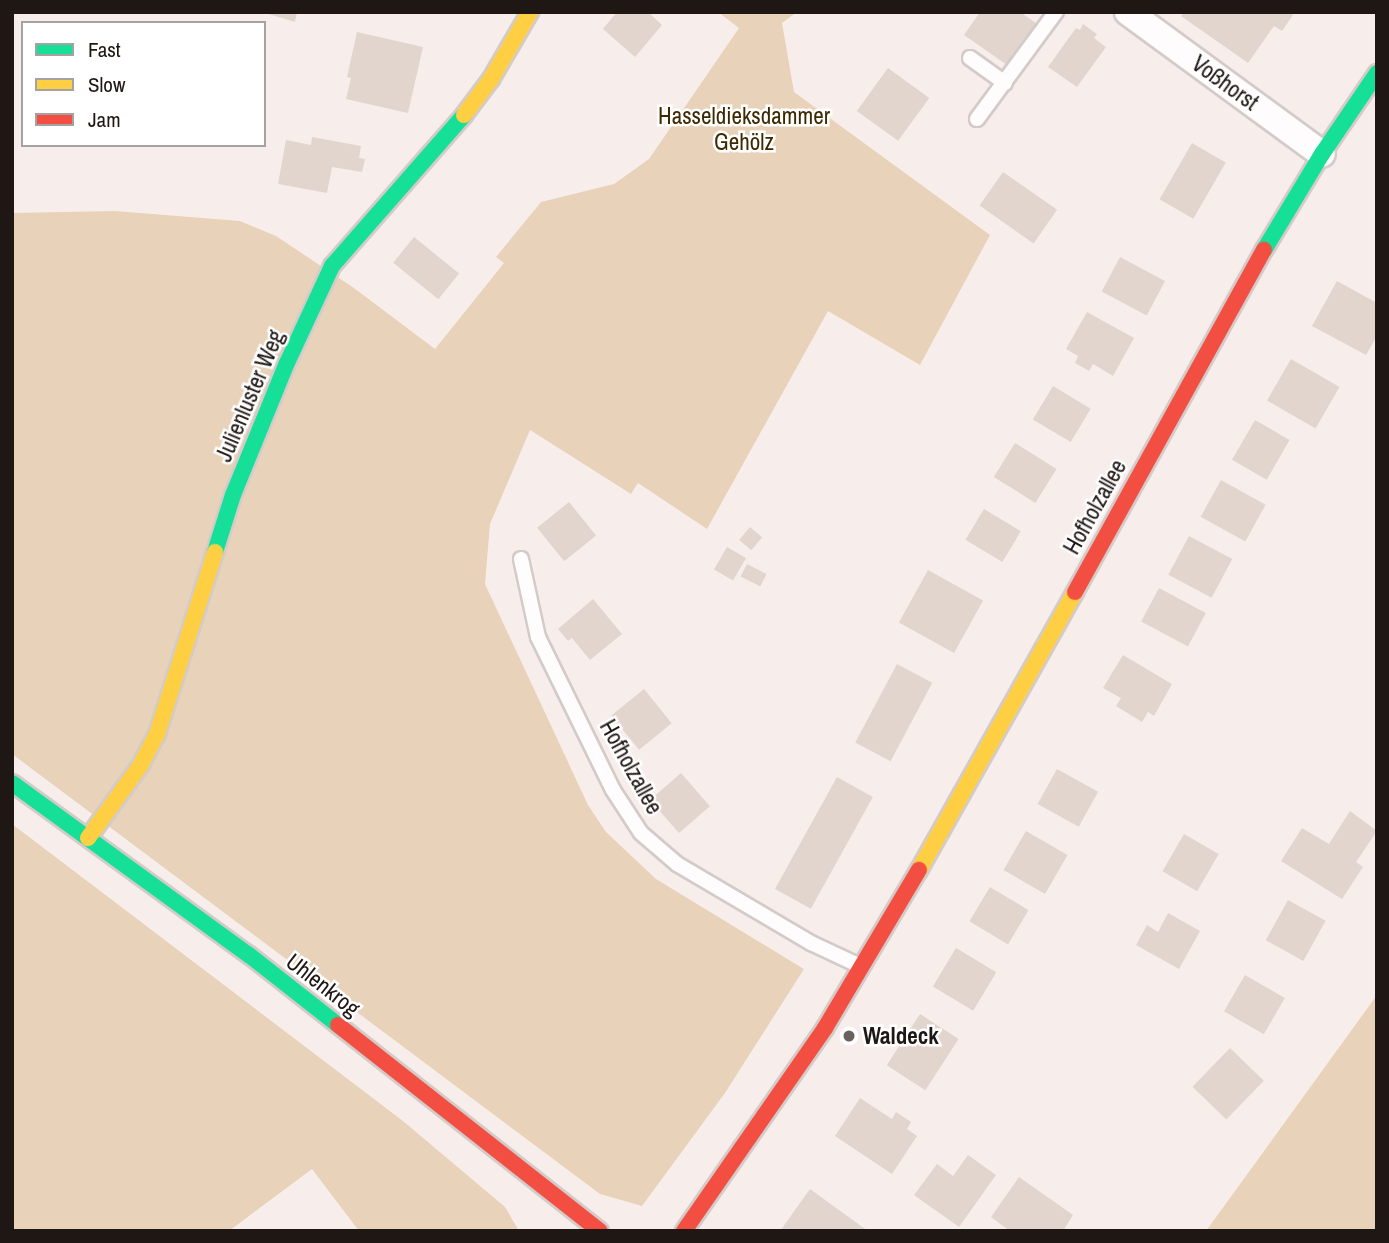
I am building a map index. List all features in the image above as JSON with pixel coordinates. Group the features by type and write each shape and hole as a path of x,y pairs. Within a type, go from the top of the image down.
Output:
{"street":[{"name":"Julienluster Weg","path":"88,838 140,766 157,734 233,495 287,363 332,265 445,139 491,79 530,12"},
{"name":"Voßhorst","path":"1128,12 1322,154"},
{"name":"Hofholzallee","path":"684,1231 825,1028 862,967 973,778 1239,293 1322,154 1377,74"},
{"name":"Uhlenkrog","path":"12,783 249,955 600,1231"}],"lane":[{"path":"977,119 1056,12"},
{"path":"970,58 1005,83"},
{"name":"Hofholzallee","path":"521,559 538,637 613,790 641,834 677,864 811,943 862,967"}],"green space":[{"name":"Hasseldieksdammer Gehölz","path":"718,12 797,12 782,23 794,92 990,235 920,365 828,311 707,529 638,483 631,494 530,430 490,524 485,584 588,805 606,832 656,879 804,969 725,1093 642,1206 600,1194 12,754 12,213 115,211 240,221 276,236 354,288 435,349 504,263 496,257 541,202 614,184 649,159 739,28"},
{"path":"12,824 403,1121 505,1207 519,1231 359,1231 312,1169 229,1231 12,1231"},
{"path":"1377,995 1377,1231 1206,1231"}],"building":[{"path":"262,12 297,12 295,22"},
{"path":"617,12 648,12 662,25 635,57 603,29"},
{"path":"980,12 1020,12 1036,23 1007,65 964,35"},
{"path":"1184,12 1289,12 1293,15 1282,31 1274,26 1248,63 1181,16"},
{"path":"1083,24 1097,34 1094,38 1106,47 1077,87 1048,67 1076,28 1080,30"},
{"path":"357,32 423,47 408,113 346,99 351,78 347,77"},
{"path":"888,68 929,98 898,141 857,111"},
{"path":"312,137 361,146 359,158 365,159 362,172 332,167 327,193 278,184 286,140 311,145"},
{"path":"1192,143 1226,162 1193,219 1160,199"},
{"path":"1003,172 1057,210 1034,243 979,206"},
{"path":"414,237 459,274 438,299 393,263"},
{"path":"1120,257 1165,281 1147,315 1102,291"},
{"path":"1337,281 1377,303 1377,336 1366,355 1312,326"},
{"path":"1087,312 1134,338 1113,376 1093,364 1089,371 1075,363 1078,356 1066,349"},
{"path":"1291,359 1339,387 1315,429 1267,401"},
{"path":"1053,386 1091,409 1071,442 1033,419"},
{"path":"1255,420 1290,440 1267,480 1232,460"},
{"path":"1015,443 1057,469 1035,503 994,477"},
{"path":"1221,480 1266,505 1245,541 1201,517"},
{"path":"569,502 596,535 564,561 537,528"},
{"path":"984,509 1021,531 1002,562 965,540"},
{"path":"750,527 762,537 751,550 739,540"},
{"path":"1189,536 1232,559 1212,598 1168,575"},
{"path":"727,547 746,558 733,581 714,570"},
{"path":"747,564 767,574 760,586 741,576"},
{"path":"928,570 983,601 954,653 899,622"},
{"path":"1159,588 1206,613 1188,646 1141,622"},
{"path":"593,599 622,634 590,660 572,638 568,641 558,629"},
{"path":"1123,655 1172,684 1154,716 1148,712 1142,722 1116,706 1121,698 1103,688"},
{"path":"897,664 932,683 891,761 855,743"},
{"path":"644,689 672,723 639,750 611,715"},
{"path":"1057,769 1098,792 1079,827 1038,804"},
{"path":"681,773 710,806 679,833 650,800"},
{"path":"837,777 873,797 811,909 775,889"},
{"path":"1350,811 1377,831 1356,862 1363,867 1342,899 1281,861 1302,828 1329,844"},
{"path":"1026,831 1068,855 1045,894 1004,870"},
{"path":"1184,834 1219,854 1197,891 1162,871"},
{"path":"990,887 1029,910 1008,944 969,921"},
{"path":"1288,900 1326,921 1303,961 1266,940"},
{"path":"1168,913 1200,931 1179,969 1136,945 1147,925 1158,932"},
{"path":"956,948 996,972 973,1011 933,987"},
{"path":"1245,975 1285,998 1264,1034 1224,1011"},
{"path":"920,1014 959,1039 925,1090 887,1065"},
{"path":"1230,1048 1264,1081 1226,1119 1192,1087"},
{"path":"860,1098 892,1119 896,1112 911,1122 907,1129 917,1136 892,1174 835,1136"},
{"path":"968,1155 996,1175 959,1227 914,1195 937,1164 953,1176"},
{"path":"1019,1177 1073,1215 1063,1231 1010,1231 991,1217"},
{"path":"810,1189 868,1231 780,1231"}],"traffic: fast":[{"path":"1264,250 1322,154 1377,73"},
{"path":"215,552 233,495 287,363 332,266 464,115"},
{"path":"12,783 249,955 338,1025"}],"traffic: slow":[{"path":"464,115 491,79 530,12"},
{"path":"88,838 140,766 157,734 215,552"},
{"path":"919,870 1075,592"}],"traffic: jam":[{"path":"1075,592 1264,250"},
{"path":"684,1231 825,1028 919,870"},
{"path":"338,1025 600,1231"}],"place":[{"name":"Waldeck","path":"849,1036"}]}
